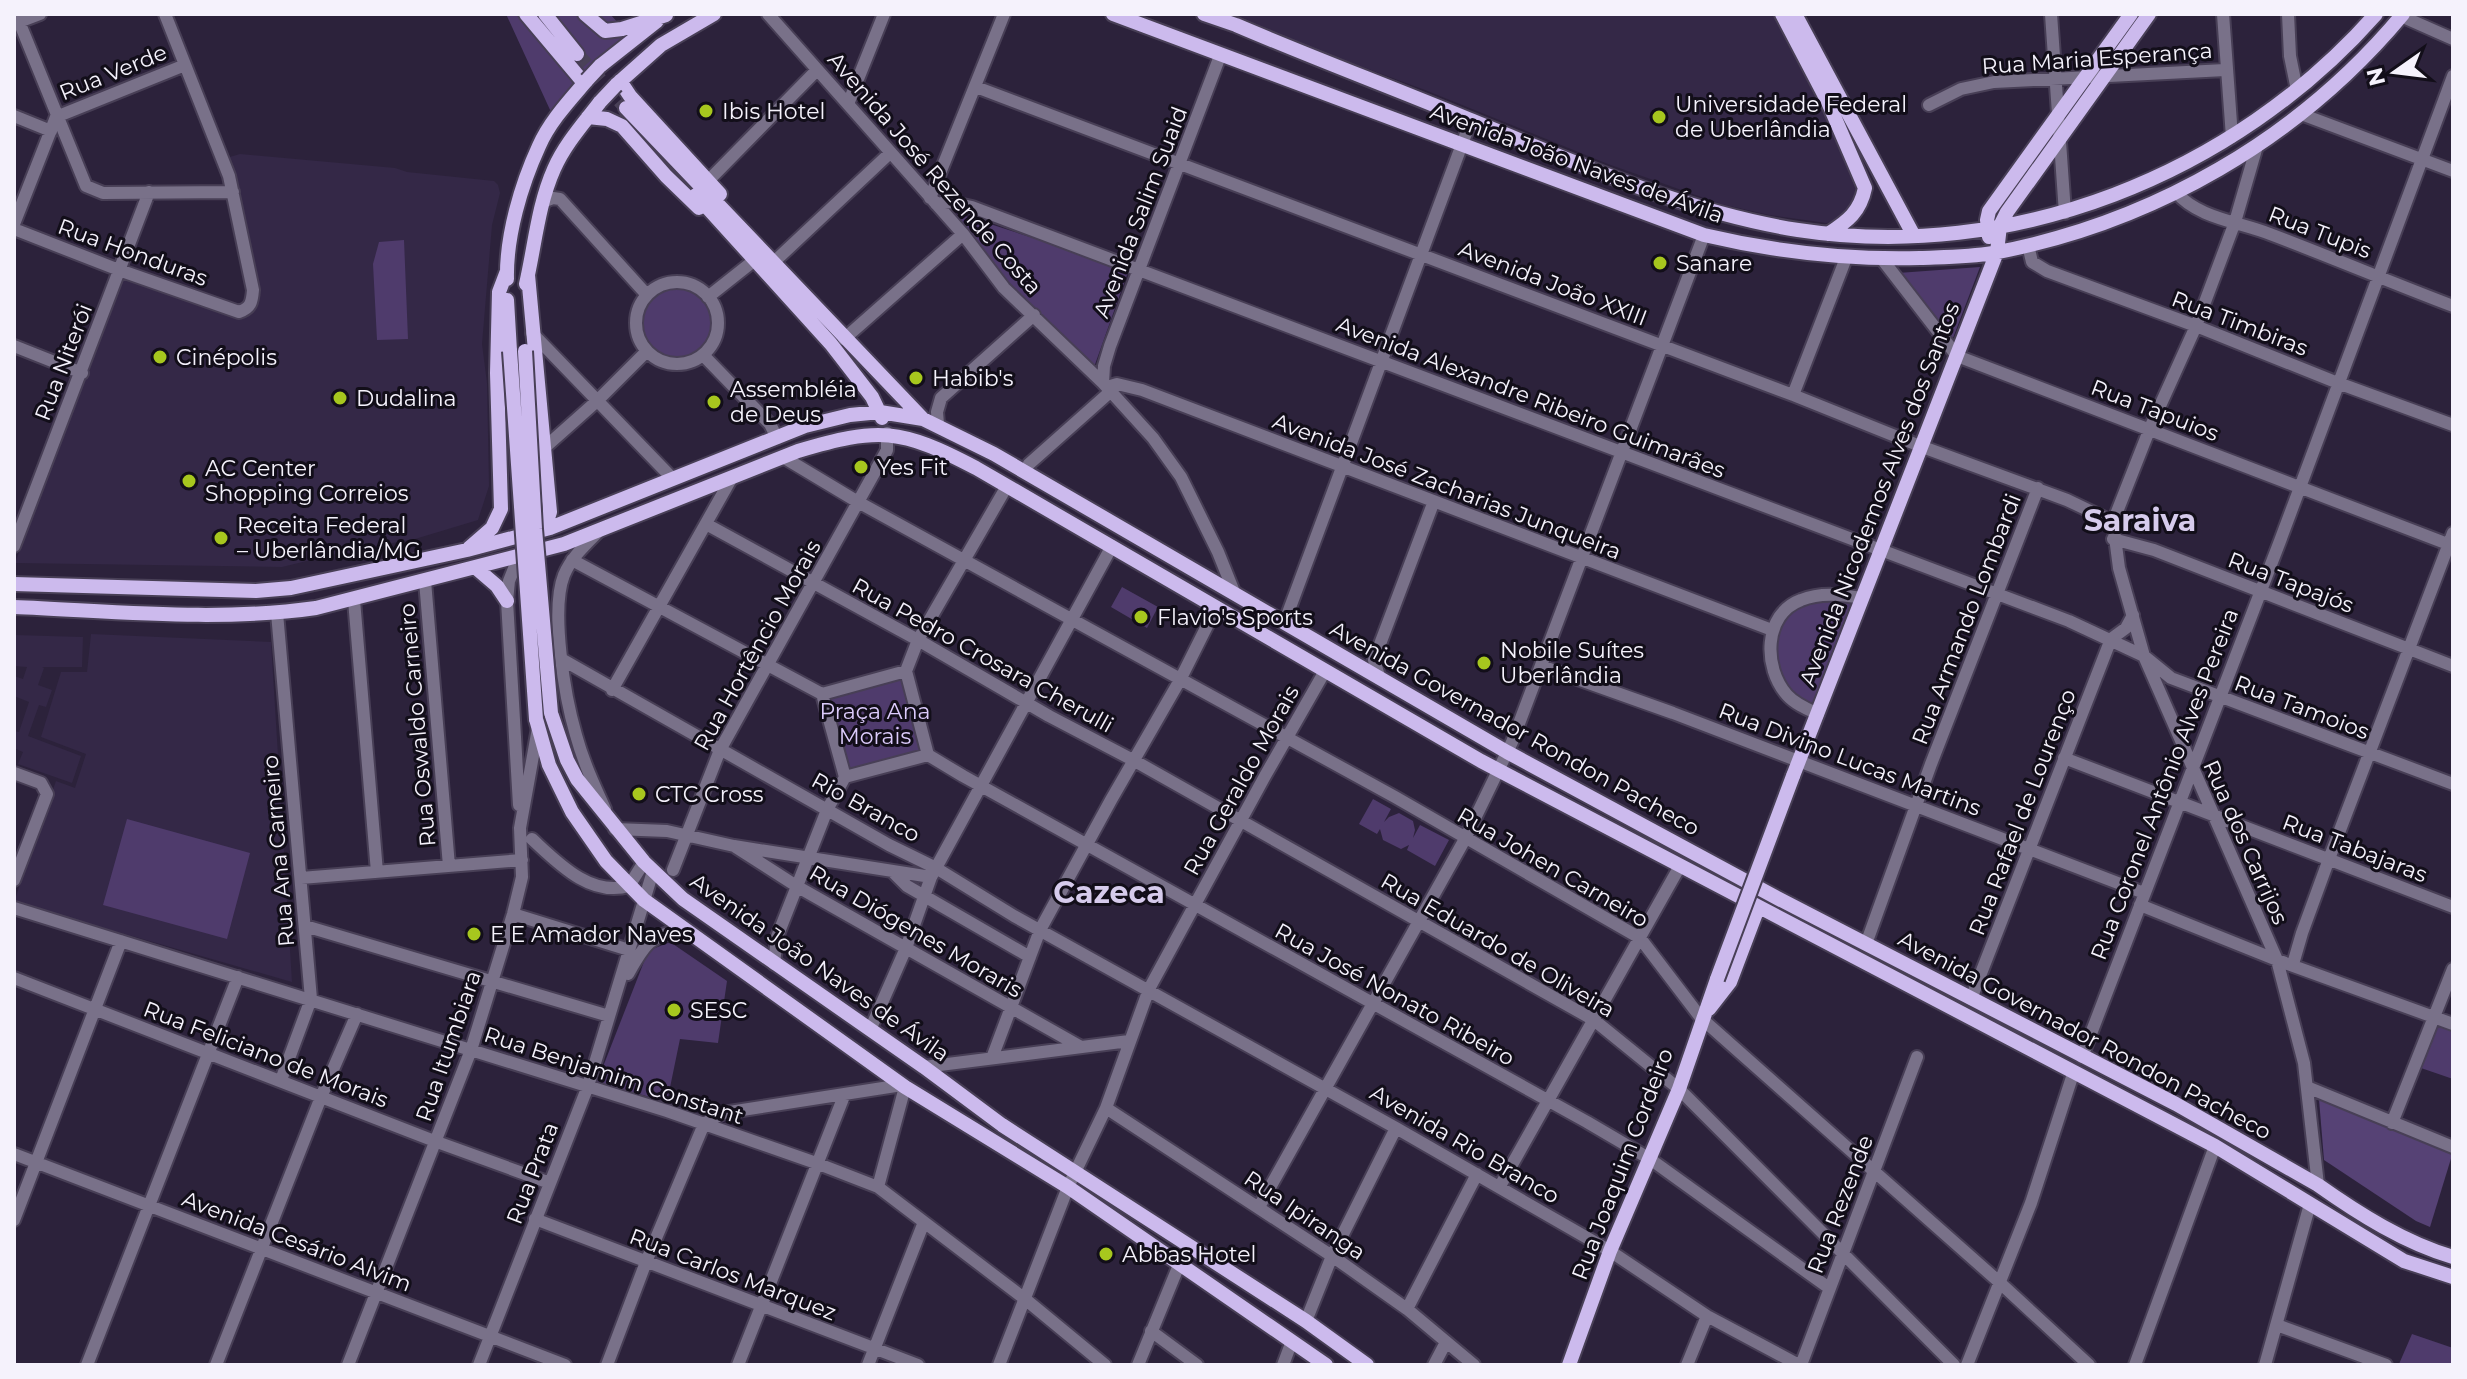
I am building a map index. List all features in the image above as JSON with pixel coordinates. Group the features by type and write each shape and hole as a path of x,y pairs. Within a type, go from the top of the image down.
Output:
{"main road":[{"path":"526,14 586,82"},
{"path":"536,14 574,56 545,14"},
{"path":"585,14 593,24 605,31 629,28 667,14"},
{"name":"Avenida João Naves de Ávila","path":"467,550 492,528 498,519 502,499 497,373 499,292 507,271 519,200 540,145 557,117 600,66 667,14"},
{"name":"Avenida João Naves de Ávila","path":"714,14 661,45 600,102 554,169 542,202 518,351 537,724 549,765 588,839 629,886 682,930 904,1086 1068,1187 1326,1365"},
{"name":"Avenida João Naves de Ávila","path":"1113,14 1704,235 1805,255 1882,259 1994,252 2028,245 2101,224 2176,192 2257,146 2301,114 2358,65 2402,15"},
{"name":"Avenida João Naves de Ávila","path":"1204,14 1510,137 1705,209 1737,218 1828,234 1914,236 1994,227 2065,213 2158,177 2232,137 2297,90 2376,14"},
{"path":"1782,14 1914,236"},
{"path":"1795,14 1865,188 1855,214 1828,234"},
{"path":"1994,227 1987,220 1989,211 2131,14"},
{"path":"1994,252 1994,227 2149,14"},
{"path":"618,83 709,180 754,252"},
{"path":"624,110 754,252 831,344 872,397 888,439"},
{"path":"588,117 607,119 622,126 666,176 754,252 775,261 844,339 923,419"},
{"path":"1495,157 1499,146 1510,137"},
{"name":"Avenida Nicodemos Alves dos Santos","path":"1717,979 1957,356 1994,252"},
{"name":"Avenida João Naves de Ávila","path":"507,271 518,351 551,713 577,779 613,826 648,867 683,899 1002,1125 1306,1321 1367,1365"},
{"name":"Avenida João Naves de Ávila","path":"528,275 549,498"},
{"name":"Avenida Governador Rondon Pacheco","path":"14,584 270,591 291,588 467,550 543,530 824,420 880,412 923,419 938,424 1024,472 1507,752 1866,944 2176,1104 2415,1244 2453,1257"},
{"name":"Avenida Governador Rondon Pacheco","path":"14,607 277,613 354,600 519,556 598,531 783,457 838,439 888,439 934,447 1112,546 1498,770 2215,1146 2404,1261 2453,1277"},
{"path":"501,467 514,475 524,474 543,455"},
{"path":"549,498 561,508 590,514"},
{"path":"519,556 543,530 548,518 549,498"},
{"path":"496,562 543,530"},
{"path":"476,568 497,586 507,601"},
{"path":"1701,1018 1730,982 1758,908"},
{"path":"760,985 774,964"},
{"name":"Rua Joaquim Cordeiro","path":"1569,1365 1610,1251 1679,1089 1717,979"}],"street":[{"path":"40,14 18,18 86,186 103,193 233,192 165,14"},
{"name":"Avenida José Rezende Costa","path":"768,14 963,234 1004,288 1107,387 1153,438 1181,477 1234,592"},
{"path":"848,104 884,14"},
{"path":"933,201 1004,14"},
{"path":"2051,14 2065,213"},
{"path":"2223,14 2232,137"},
{"path":"2288,14 2290,56 2297,90"},
{"path":"2402,15 2453,39"},
{"name":"Avenida Salim Suaid","path":"1107,387 1103,371 1110,346 1220,56"},
{"name":"Rua Verde","path":"56,117 185,65"},
{"path":"709,180 817,70"},
{"name":"Rua Maria Esperança","path":"1929,105 1971,86 2225,70"},
{"name":"Rua Coronel Antônio Alves Pereira","path":"2082,1057 2453,76"},
{"name":"Avenida João XXIII","path":"976,87 2038,488 2099,513 2113,522"},
{"path":"2301,114 2453,171"},
{"path":"14,116 51,131"},
{"path":"14,226 56,117"},
{"path":"1285,621 1471,120"},
{"path":"2113,522 2150,428 2196,326 2235,222 2257,146"},
{"path":"775,261 890,153"},
{"name":"Rua Niterói","path":"14,546 149,192"},
{"name":"Rua Honduras","path":"14,226 119,270 239,312 251,303 253,290 233,192"},
{"name":"Rua Tupis","path":"2176,192 2190,206 2453,306"},
{"path":"542,202 560,199 647,295"},
{"name":"Avenida Alexandre Ribeiro Guimarães","path":"933,201 962,203 1381,359 2111,639 2144,656"},
{"path":"844,339 963,234"},
{"path":"1259,1207 1465,839 1507,752 1704,235"},
{"name":"Rua Timbiras","path":"2028,245 2032,262 2047,271 2453,425"},
{"path":"708,297 754,252"},
{"path":"1793,395 1846,258"},
{"path":"1882,259 1957,356"},
{"path":"669,283 686,283 700,289 708,297 718,323 714,342 704,356 676,365 659,361 639,341 635,327 637,313 654,289 669,283"},
{"path":"938,424 941,398 1034,315"},
{"path":"532,333 673,479"},
{"path":"14,346 82,373"},
{"path":"543,455 647,351"},
{"path":"704,356 770,424 777,438"},
{"name":"Rua Tapuios","path":"1957,356 2300,487 2452,541"},
{"name":"Avenida José Zacharias Junqueira","path":"1107,387 1117,384 1142,390 1772,630"},
{"path":"1024,472 1107,387"},
{"name":"Rua Hortêncio Morais","path":"673,870 720,750 858,502 888,439"},
{"name":"Rua Johen Carneiro","path":"783,457 858,502 966,559 1640,938 1701,1018 2089,1365"},
{"path":"612,690 731,479"},
{"name":"Rua Armando Lombardi","path":"1866,944 2038,488"},
{"path":"845,777 928,755 906,671 918,640 1005,489"},
{"path":"1380,679 1374,660 1434,501"},
{"name":"Rua dos Carrijos","path":"2113,522 2119,568 2144,656 2277,960 2307,1087 2318,1185"},
{"name":"Rua Pedro Crosara Cherulli","path":"706,524 1240,822"},
{"name":"Avenida Governador Rondon Pacheco","path":"598,531 572,560 563,578 559,592 559,635 575,733 613,826"},
{"name":"Rua Tapajós","path":"2113,539 2154,550 2453,666"},
{"path":"2293,964 2329,859 2452,541"},
{"path":"870,1030 906,948 933,873 1112,546"},
{"path":"519,556 509,581 507,601 520,828"},
{"path":"572,560 822,694 906,671"},
{"name":"Rua Oswaldo Carneiro","path":"425,581 449,866"},
{"path":"1818,714 1794,702 1782,687 1770,655 1772,630 1791,606 1801,600 1834,595 1862,598"},
{"path":"354,600 377,872"},
{"path":"992,1058 1040,930 1180,680 1216,608"},
{"name":"Rua Ana Carneiro","path":"277,613 311,999 281,1080"},
{"path":"2111,639 2126,628 2133,615"},
{"path":"508,624 528,620 540,623 559,635"},
{"name":"Rua Rafael de Lourenço","path":"1971,999 2111,639"},
{"name":"Rua Tamoios","path":"2144,656 2171,678 2453,784"},
{"name":"Rio Branco","path":"563,660 933,873 1149,989"},
{"name":"Rua Divino Lucas Martins","path":"1541,666 1796,769 1916,806 2029,848 2277,960 2453,1024"},
{"name":"Rua Geraldo Morais","path":"999,1365 1075,1170 1106,1108 1149,989 1325,671"},
{"path":"774,964 777,937 827,810 845,777 822,694"},
{"name":"Rua Itumbiara","path":"348,1365 471,1050 513,914 522,877 520,828 537,724"},
{"name":"Rua José Nonato Ribeiro","path":"928,755 1650,1159 1829,1288"},
{"name":"Rua Tabajaras","path":"2064,758 2453,907"},
{"path":"14,773 41,783 47,794 14,880"},
{"name":"Rua Eduardo de Oliveira","path":"1240,822 1594,1020 1679,1089 1954,1365"},
{"path":"613,826 688,835 734,846 893,872 933,873"},
{"path":"532,839 557,862 594,885 610,889 629,886 648,867"},
{"name":"Rua Diógenes Moraris","path":"734,846 798,887 1081,1047"},
{"path":"301,878 522,860"},
{"path":"1500,1186 1680,866"},
{"name":"Rua Prata","path":"479,1365 588,1086 644,900 648,867"},
{"path":"893,872 901,882 1030,957"},
{"name":"Rua Benjamim Constant","path":"14,908 588,1086 878,1187 1025,1299 1105,1365"},
{"path":"513,914 629,950"},
{"path":"305,926 609,1016"},
{"name":"Rua Prata","path":"616,995 651,940 662,933 682,930"},
{"path":"14,1220 121,941"},
{"path":"2392,1123 2453,969"},
{"path":"87,1365 238,977"},
{"name":"Rua Feliciano de Morais","path":"14,978 550,1183"},
{"name":"Avenida Rio Branco","path":"1149,989 1500,1186 1610,1251 1707,1316 1800,1365"},
{"path":"216,1365 321,1097 357,1014"},
{"path":"924,1067 1129,1041"},
{"name":"Rua Rezende","path":"1800,1365 1917,1057"},
{"path":"1967,1365 2031,1203 2073,1074"},
{"path":"607,1365 704,1124 723,1113 904,1086 878,1187"},
{"path":"2307,1087 2453,1147"},
{"path":"738,1365 844,1096"},
{"name":"Rua Ipiranga","path":"1106,1108 1332,1256 1407,1309 1474,1365"},
{"path":"1306,1321 1332,1256 1396,1128"},
{"path":"2135,1365 2215,1146"},
{"name":"Avenida Cesário Alvim","path":"14,1154 565,1365"},
{"path":"1407,1309 1477,1174"},
{"path":"2265,1365 2310,1204"},
{"name":"Rua Carlos Marquez","path":"535,1219 918,1365"},
{"path":"868,1365 924,1222"},
{"path":"1138,1365 1179,1265"},
{"path":"1687,1365 1707,1316"},
{"path":"2277,1325 2386,1365"},
{"path":"1151,1331 1197,1365"},
{"path":"1283,1365 1292,1341"},
{"path":"1434,1365 1446,1342"}],"shaded area":[{"name":"Universidade Federal de Uberlândia","path":"1218,14 1774,14 1857,179 1859,193 1850,212 1835,222 1826,223 1721,204 1608,164 1425,90"},
{"path":"240,154 395,168 407,172 494,181 498,185 500,193 492,225 482,344 487,383 489,486 478,520 415,539 282,567 15,563 123,272 239,312 251,303 223,159"},
{"path":"91,634 271,642 292,982 14,902 56,781 75,788 86,754 41,737 61,672 87,672"},
{"path":"14,635 83,637 82,667 42,667 38,685 52,690 46,707 39,705 28,736 81,756 72,783 18,764 23,752 16,749 14,753 14,731 19,732 29,702 14,696 14,676 23,679 27,667 14,666"},
{"path":"2319,1099 2453,1152 2430,1227 2416,1221 2324,1160"}],"green space":[{"path":"506,14 610,14 630,36 551,112"},
{"path":"956,213 1129,269 1093,370 1007,284"},
{"path":"404,240 408,339 377,340 373,264 379,242"},
{"path":"1980,267 1953,338 1898,273"},
{"path":"675,288 695,294 705,304 711,324 705,344 695,354 675,360 655,354 645,344 639,324 645,304 655,294"},
{"name":"Flavio's Sports","path":"1122,587 1158,607 1147,628 1111,607"},
{"path":"1828,596 1855,601 1815,705 1788,694 1776,667 1773,633 1798,603"},
{"name":"Praça Ana Morais","path":"902,676 924,750 848,772 827,697"},
{"path":"1373,799 1391,809 1384,822 1399,813 1413,821 1413,838 1420,825 1449,840 1435,866 1407,850 1409,845 1401,849 1383,840 1380,829 1377,834 1359,824"},
{"path":"127,819 250,853 227,939 103,905"},
{"name":"SESC","path":"668,943 727,981 718,1043 680,1039 667,1102 597,1082 647,954"},
{"path":"2437,1024 2453,1030 2453,1079 2421,1068"},
{"path":"2412,1334 2453,1348 2453,1365 2399,1364"}],"tunnel":[{"path":"577,54 626,108"}],"place":[{"name":"Ibis Hotel","path":"706,111"},
{"name":"Universidade Federal de Uberlândia","path":"1659,117"},
{"name":"Sanare","path":"1660,263"},
{"name":"Cinépolis","path":"160,357"},
{"name":"Habib's","path":"916,378"},
{"name":"Dudalina","path":"340,398"},
{"name":"Assembléia de Deus","path":"714,402"},
{"name":"Yes Fit","path":"861,467"},
{"name":"AC Center Shopping Correios","path":"189,481"},
{"name":"Receita Federal – Uberlândia/MG","path":"221,538"},
{"name":"Flavio's Sports","path":"1141,617"},
{"name":"Nobile Suítes Uberlândia","path":"1484,663"},
{"name":"CTC Cross","path":"639,794"},
{"name":"E E Amador Naves","path":"474,934"},
{"name":"SESC","path":"674,1010"},
{"name":"Abbas Hotel","path":"1106,1254"}],"district":[{"name":"Saraiva","path":"2140,521"},
{"name":"Cazeca","path":"1109,893"}]}
